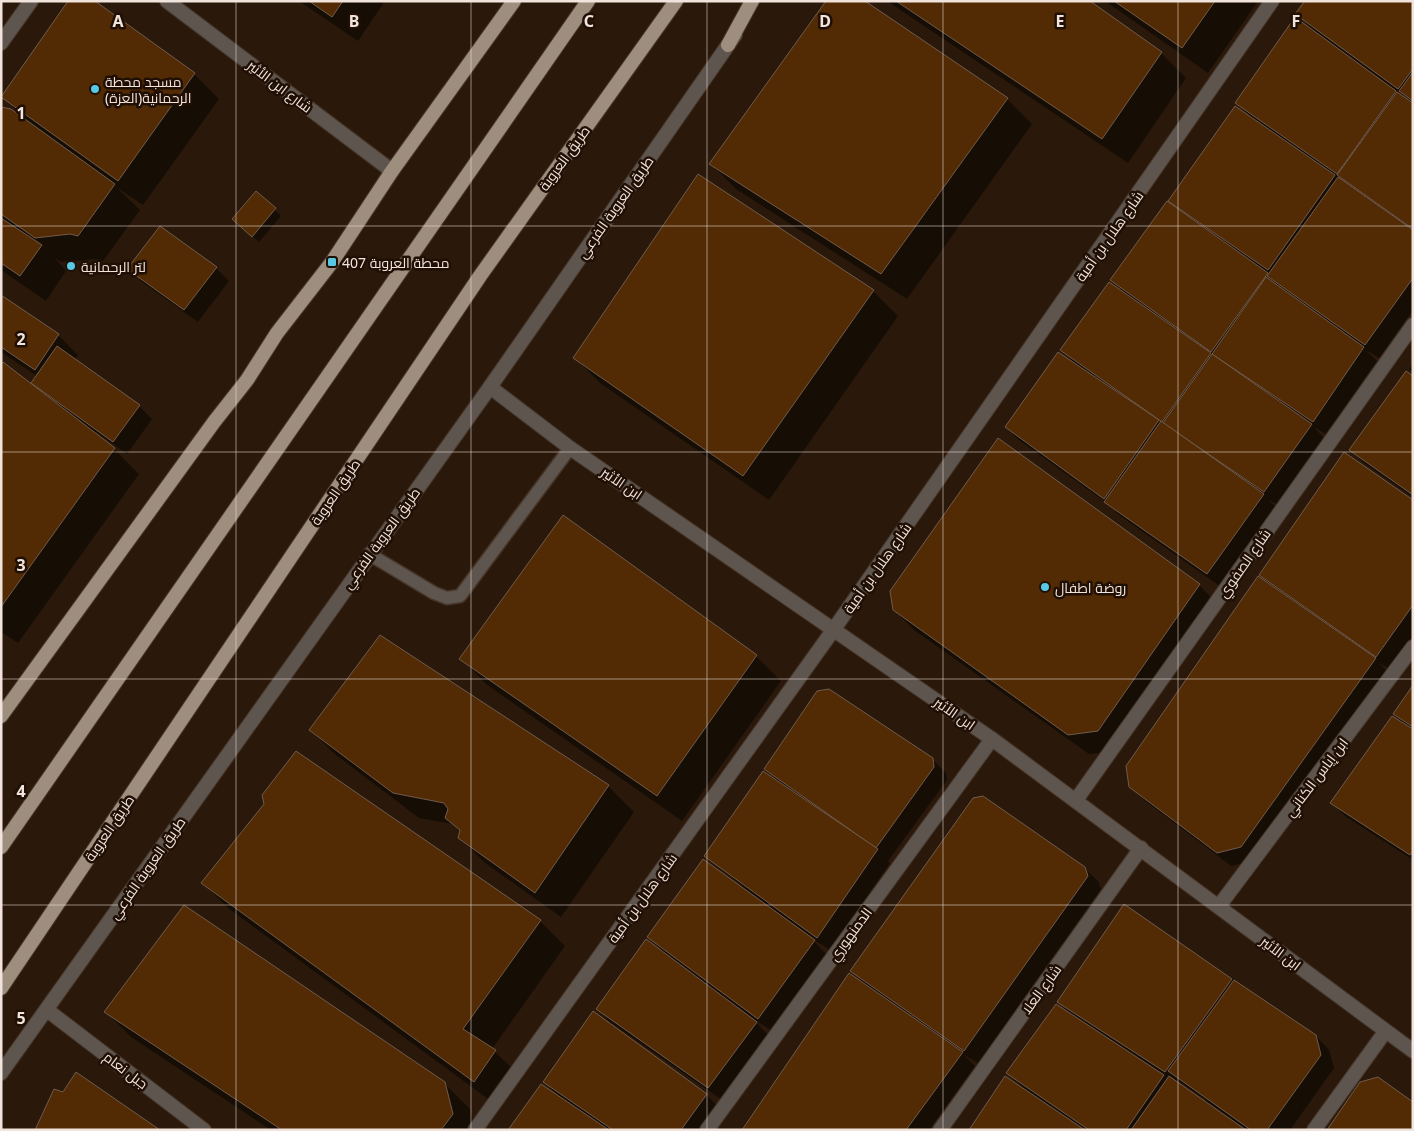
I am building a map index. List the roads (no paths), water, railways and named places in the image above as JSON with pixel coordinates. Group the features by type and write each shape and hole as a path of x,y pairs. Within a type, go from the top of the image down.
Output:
{"main road":[{"path":"1,716 214,422 247,380 277,333 332,262 392,171 514,1"},
{"path":"1,847 588,1"},
{"name":"طريق العروبة","path":"1,988 480,276 676,1"},
{"path":"728,45 752,1"}],"street":[{"path":"1,43 31,1"},
{"name":"شارع ابن الأثير","path":"167,1 392,171"},
{"name":"طريق العروبة الفرعي","path":"1,1073 369,554 490,387 760,1"},
{"name":"شارع هلال بن أمية","path":"475,1130 834,629 1272,1"},
{"name":"شارع الصفوي","path":"1076,800 1413,325"},
{"name":"ابن الأثير","path":"490,387 570,448 992,739 1413,1051"},
{"name":"ابن إياس الكناني","path":"1219,906 1413,647"},
{"name":"الدمنهوري","path":"707,1130 992,739"},
{"name":"شارع العلا","path":"940,1130 1141,848"},
{"name":"جبل نعام","path":"47,1010 204,1130"},
{"path":"1314,1130 1385,1032"}],"lane":[{"path":"369,554 434,593 447,598 460,596 570,448"}],"place":[{"name":"مسجد محطة الرحمانية(العزة)","path":"95,89"},
{"name":"محطة العروبة 407","path":"332,262"},
{"name":"لتر الرحمانية","path":"71,266"},
{"name":"روضة اطفال","path":"1045,587"}]}
